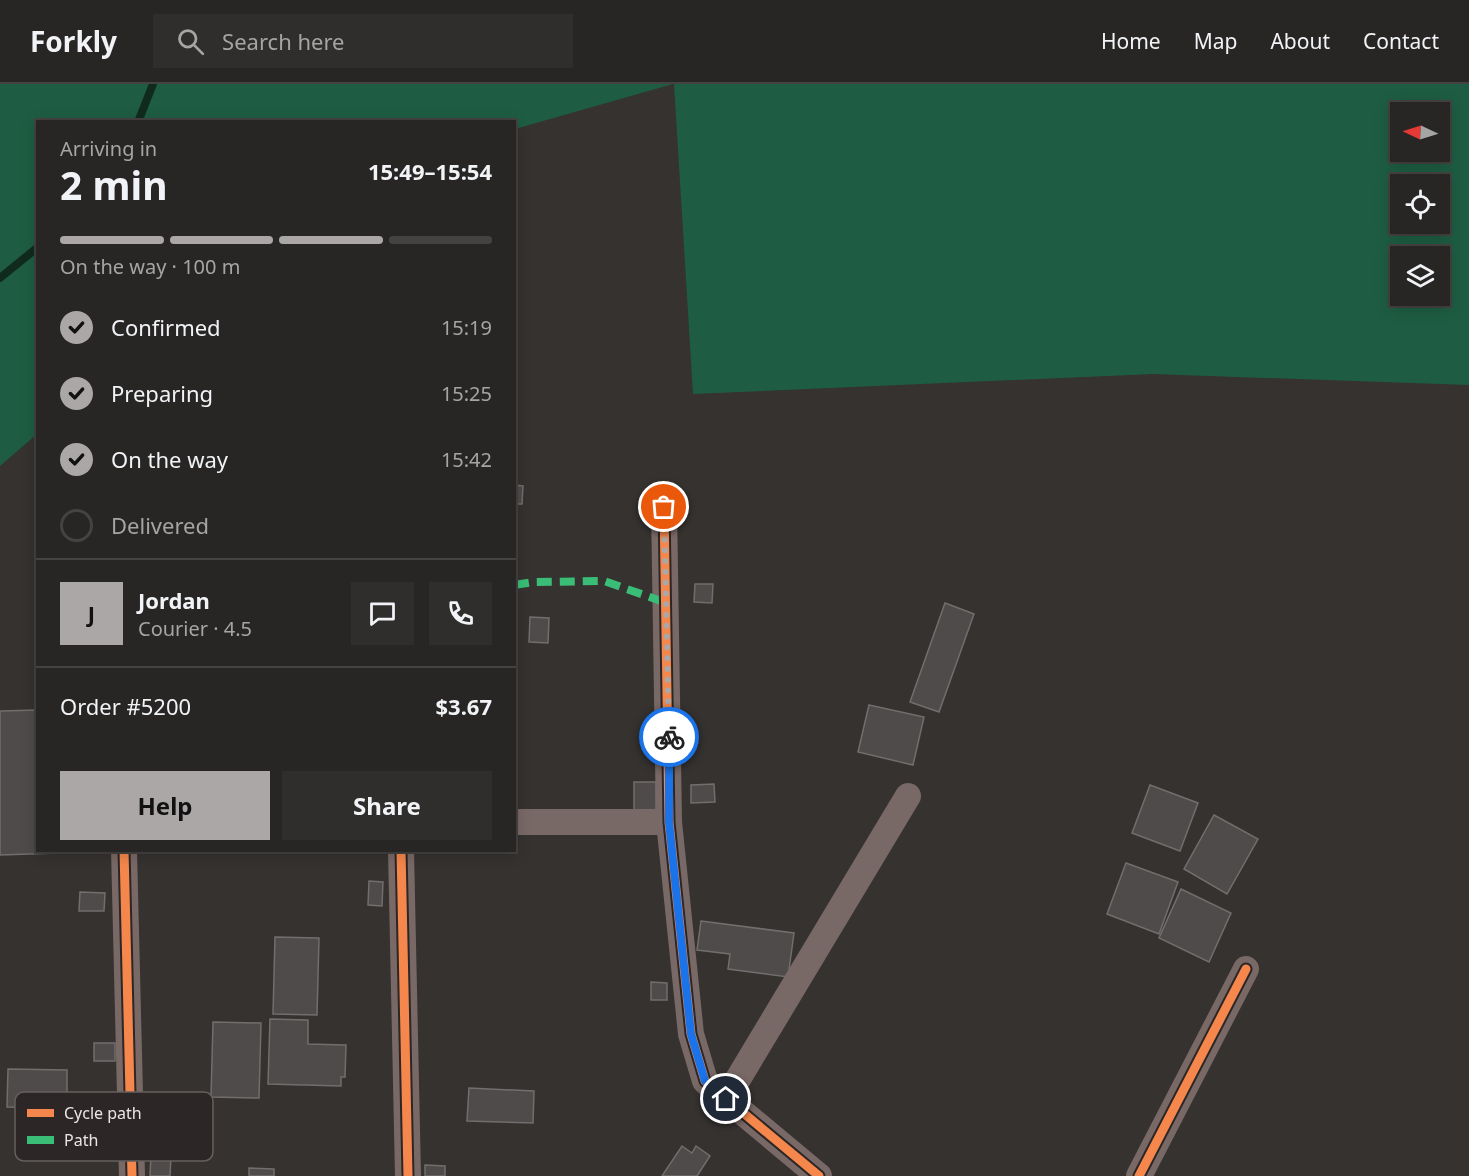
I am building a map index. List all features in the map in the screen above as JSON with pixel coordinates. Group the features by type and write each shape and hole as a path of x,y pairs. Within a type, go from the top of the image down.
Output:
{"street":[{"path":"664,507 669,822 691,1034 705,1081 816,1175"},
{"path":"726,1099 908,796"},
{"path":"516,822 669,822"},
{"path":"124,852 130,1092"},
{"path":"401,852 408,1176"},
{"path":"1139,1176 1246,969"},
{"path":"132,1161 132,1176"}],"green space":[{"path":"0,84 673,84 516,129 516,120 36,120 36,435 0,466"},
{"path":"674,84 1469,84 1469,385 1153,374 693,394"}],"building":[{"path":"516,485 523,486 522,504 516,504"},
{"path":"695,584 713,584 712,603 694,602"},
{"path":"945,603 974,614 939,712 910,702"},
{"path":"530,617 549,618 548,643 529,642"},
{"path":"869,705 924,717 913,765 858,752"},
{"path":"36,710 36,852 88,852 0,855 0,711"},
{"path":"634,782 656,782 656,810 634,810"},
{"path":"714,784 715,802 691,803 691,785"},
{"path":"1150,785 1198,803 1180,851 1132,833"},
{"path":"1214,815 1258,839 1227,894 1184,869"},
{"path":"1126,863 1178,882 1159,934 1107,914"},
{"path":"369,881 383,882 382,906 368,905"},
{"path":"1181,889 1231,913 1209,962 1159,938"},
{"path":"80,892 105,893 104,911 79,911"},
{"path":"701,921 794,933 788,977 728,969 730,954 697,950"},
{"path":"275,937 319,938 317,1015 273,1014"},
{"path":"651,982 667,983 667,1000 651,1000"},
{"path":"270,1019 308,1020 308,1044 346,1045 345,1077 341,1077 341,1086 268,1084"},
{"path":"213,1022 261,1023 259,1098 213,1097 211,1092"},
{"path":"94,1043 115,1043 115,1061 94,1061"},
{"path":"8,1069 67,1070 67,1092 15,1092 15,1107 7,1107"},
{"path":"469,1088 534,1091 533,1123 467,1121"},
{"path":"682,1146 692,1153 696,1146 710,1156 697,1176 662,1176"},
{"path":"151,1161 171,1161 170,1176 150,1176"},
{"path":"425,1165 445,1166 445,1176 425,1176"},
{"path":"249,1168 274,1169 274,1176 249,1176"}],"waterway":[{"path":"139,120 153,84"},
{"path":"0,278 36,249"}],"marked path":[{"path":"516,585 534,582 604,581 667,603"}],"cycle path":[{"path":"664,507 669,822 691,1034 705,1081 819,1176"},
{"path":"124,852 130,1092"},
{"path":"401,852 408,1176"},
{"path":"1139,1176 1246,969"},
{"path":"132,1161 132,1176"}],"way so far":[{"path":"664,507 669,737"}],"route":[{"path":"669,737 669,822 691,1034 705,1081 726,1099"}]}
